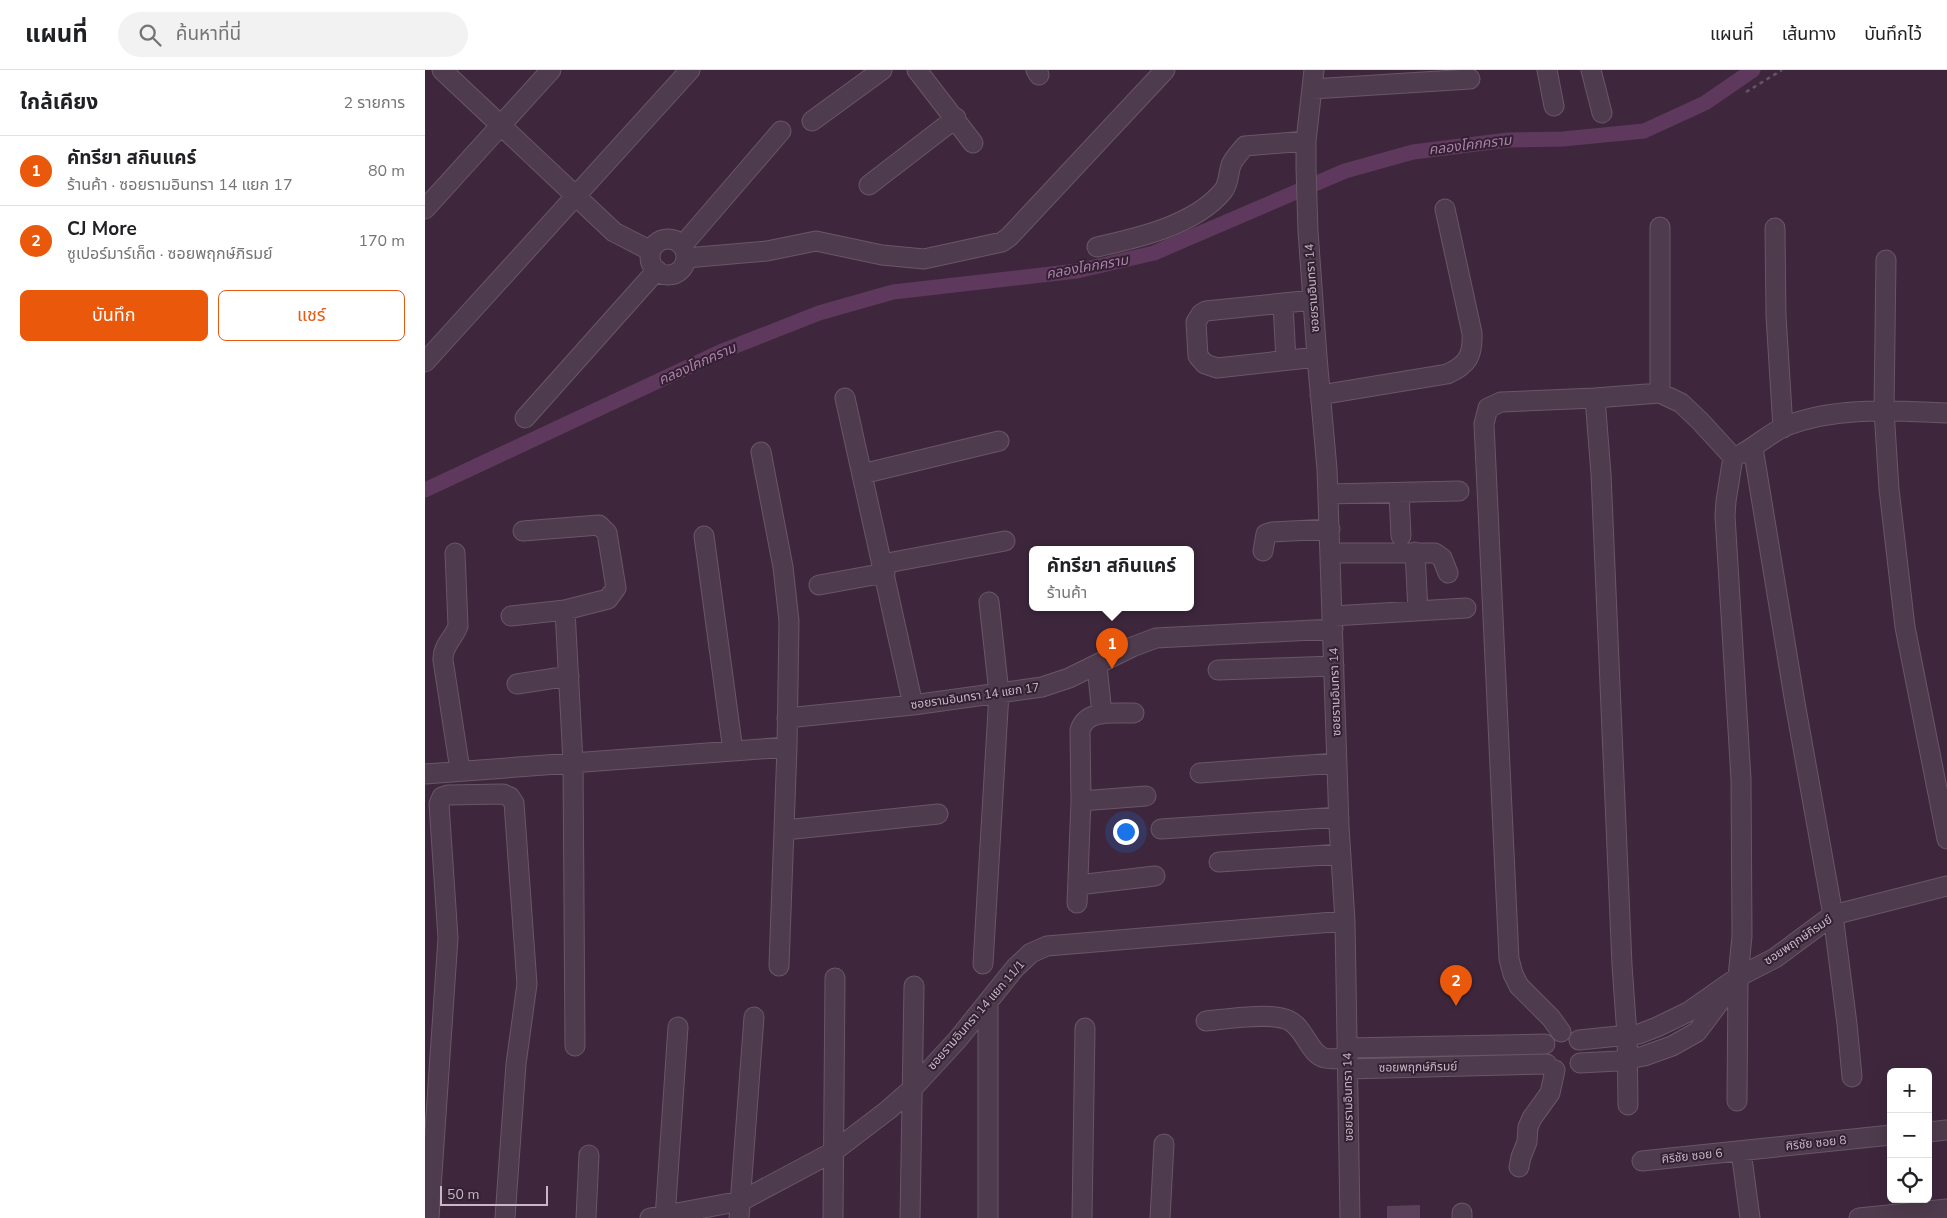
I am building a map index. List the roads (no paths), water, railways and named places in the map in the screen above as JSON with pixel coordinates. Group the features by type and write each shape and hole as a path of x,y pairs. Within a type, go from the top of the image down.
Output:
{"street":[{"path":"442,70 614,232 651,252"},
{"path":"425,209 551,70"},
{"path":"425,362 690,70"},
{"path":"812,121 882,70"},
{"path":"917,70 956,118 973,143"},
{"path":"781,131 684,252 683,267 673,274 664,274 657,270 651,262 651,252 654,246 663,240 673,240 684,252 767,251 816,241 882,255 924,260 1002,242 1009,237 1165,70"},
{"name":"ซอยรามอินทรา 14","path":"1314,70 1306,141 1306,168 1308,231 1331,553 1339,817 1345,921 1350,1218"},
{"path":"1547,70 1554,106"},
{"path":"1591,70 1601,113"},
{"path":"1312,89 1470,78"},
{"path":"869,185 956,118"},
{"path":"1097,247 1152,234 1197,212 1225,190 1231,165 1245,146 1306,141"},
{"path":"1320,395 1447,374 1459,369 1469,357 1473,347 1473,333 1445,209"},
{"path":"1660,227 1660,393"},
{"path":"1775,228 1775,316 1783,428"},
{"path":"1886,260 1884,410 1889,488 1905,627 1947,839"},
{"path":"525,418 657,270"},
{"path":"1313,300 1211,310 1201,314 1196,322 1199,356 1205,364 1217,368 1317,357"},
{"path":"1283,304 1286,360"},
{"path":"1519,1167 1527,1142 1528,1127 1550,1093 1551,1067 1543,1054 1545,1044 1551,1036 1561,1032 1551,1018 1519,986 1513,974 1509,958 1484,424 1489,408 1501,402 1660,393 1681,403 1733,457"},
{"path":"845,398 913,705"},
{"path":"1595,398 1601,484 1621,965 1627,1035 1628,1106"},
{"path":"1733,457 1753,448 1783,428 1801,420 1833,414 1884,410 1947,413"},
{"path":"862,474 999,441"},
{"path":"1753,448 1795,703 1833,915 1852,1077"},
{"path":"761,452 783,567 788,612 785,830 779,966"},
{"path":"1733,457 1725,516 1741,779 1743,913 1738,977 1737,1101"},
{"path":"1328,494 1459,491"},
{"path":"1399,493 1401,536"},
{"path":"511,616 565,610 608,599 616,588 607,533 599,525 523,531"},
{"path":"1263,550 1266,534 1272,532 1329,529"},
{"path":"704,536 733,752"},
{"path":"819,585 884,568 1005,541"},
{"path":"1415,552 1418,611"},
{"path":"455,553 458,626 443,653 443,660 460,770"},
{"path":"1331,553 1435,553 1439,555 1448,573"},
{"path":"983,964 999,693 989,602"},
{"name":"ซอยรามอินทรา 14 แยก 17","path":"787,718 913,705 1042,687 1097,666 1132,647 1156,638 1333,622 1418,611 1465,608"},
{"path":"565,610 573,762 575,1046"},
{"path":"1097,666 1102,714"},
{"path":"1218,670 1334,666"},
{"path":"517,684 569,676"},
{"path":"1133,713 1091,716 1083,721 1080,730 1081,800 1077,894 1155,876"},
{"path":"425,774 787,747"},
{"path":"1200,773 1337,764"},
{"path":"429,1218 448,938 439,804 442,797 448,795 503,794 510,796 515,803 527,984 516,1064 505,1218"},
{"path":"1081,800 1146,796"},
{"path":"785,830 938,814"},
{"path":"1161,830 1339,817"},
{"path":"1219,862 1341,854"},
{"name":"ซอยพฤกษ์ภิรมย์","path":"1561,1032 1571,1033 1579,1040 1639,1034 1688,1012 1711,994 1738,977 1775,958 1833,915 1947,886"},
{"name":"ซอยรามอินทรา 14 แยก 11/1","path":"661,1217 748,1201 833,1152 912,1089 942,1058 1015,968 1031,953 1047,946 1345,921"},
{"name":"ซอยพฤกษ์ภิรมย์","path":"1348,1058 1551,1067 1564,1072 1573,1069 1580,1063 1644,1056 1672,1046 1697,1032 1738,977"},
{"path":"833,1218 835,978"},
{"path":"910,1218 914,986"},
{"path":"988,1003 988,1218"},
{"path":"1206,1021 1273,1016 1287,1020 1301,1030 1320,1056 1326,1059 1348,1058"},
{"path":"748,1201 754,1017"},
{"path":"661,1217 679,1027"},
{"path":"1082,1218 1085,1028"},
{"path":"1579,1040 1583,1047 1580,1063"},
{"name":"ซอยพฤกษ์ภิรมย์","path":"1348,1058 1545,1044"},
{"path":"1932,1132 1947,1130"},
{"name":"ศิริชัย ซอย 8","path":"1741,1150 1887,1135"},
{"path":"1160,1218 1164,1144"},
{"path":"1741,1150 1750,1218"},
{"name":"ศิริชัย ซอย 6","path":"1642,1161 1741,1150"},
{"path":"587,1218 589,1155"},
{"path":"1859,1218 1947,1209"}],"waterway":[{"name":"คลองโคกคราม","path":"425,490 720,352 819,313 893,292 1077,271 1154,253 1345,171 1413,152 1508,140 1563,139 1644,131 1705,103 1753,70"}],"place":[{"name":"คัทรียา สกินแคร์","path":"1112,669"},
{"name":"CJ More","path":"1456,1006"}]}
